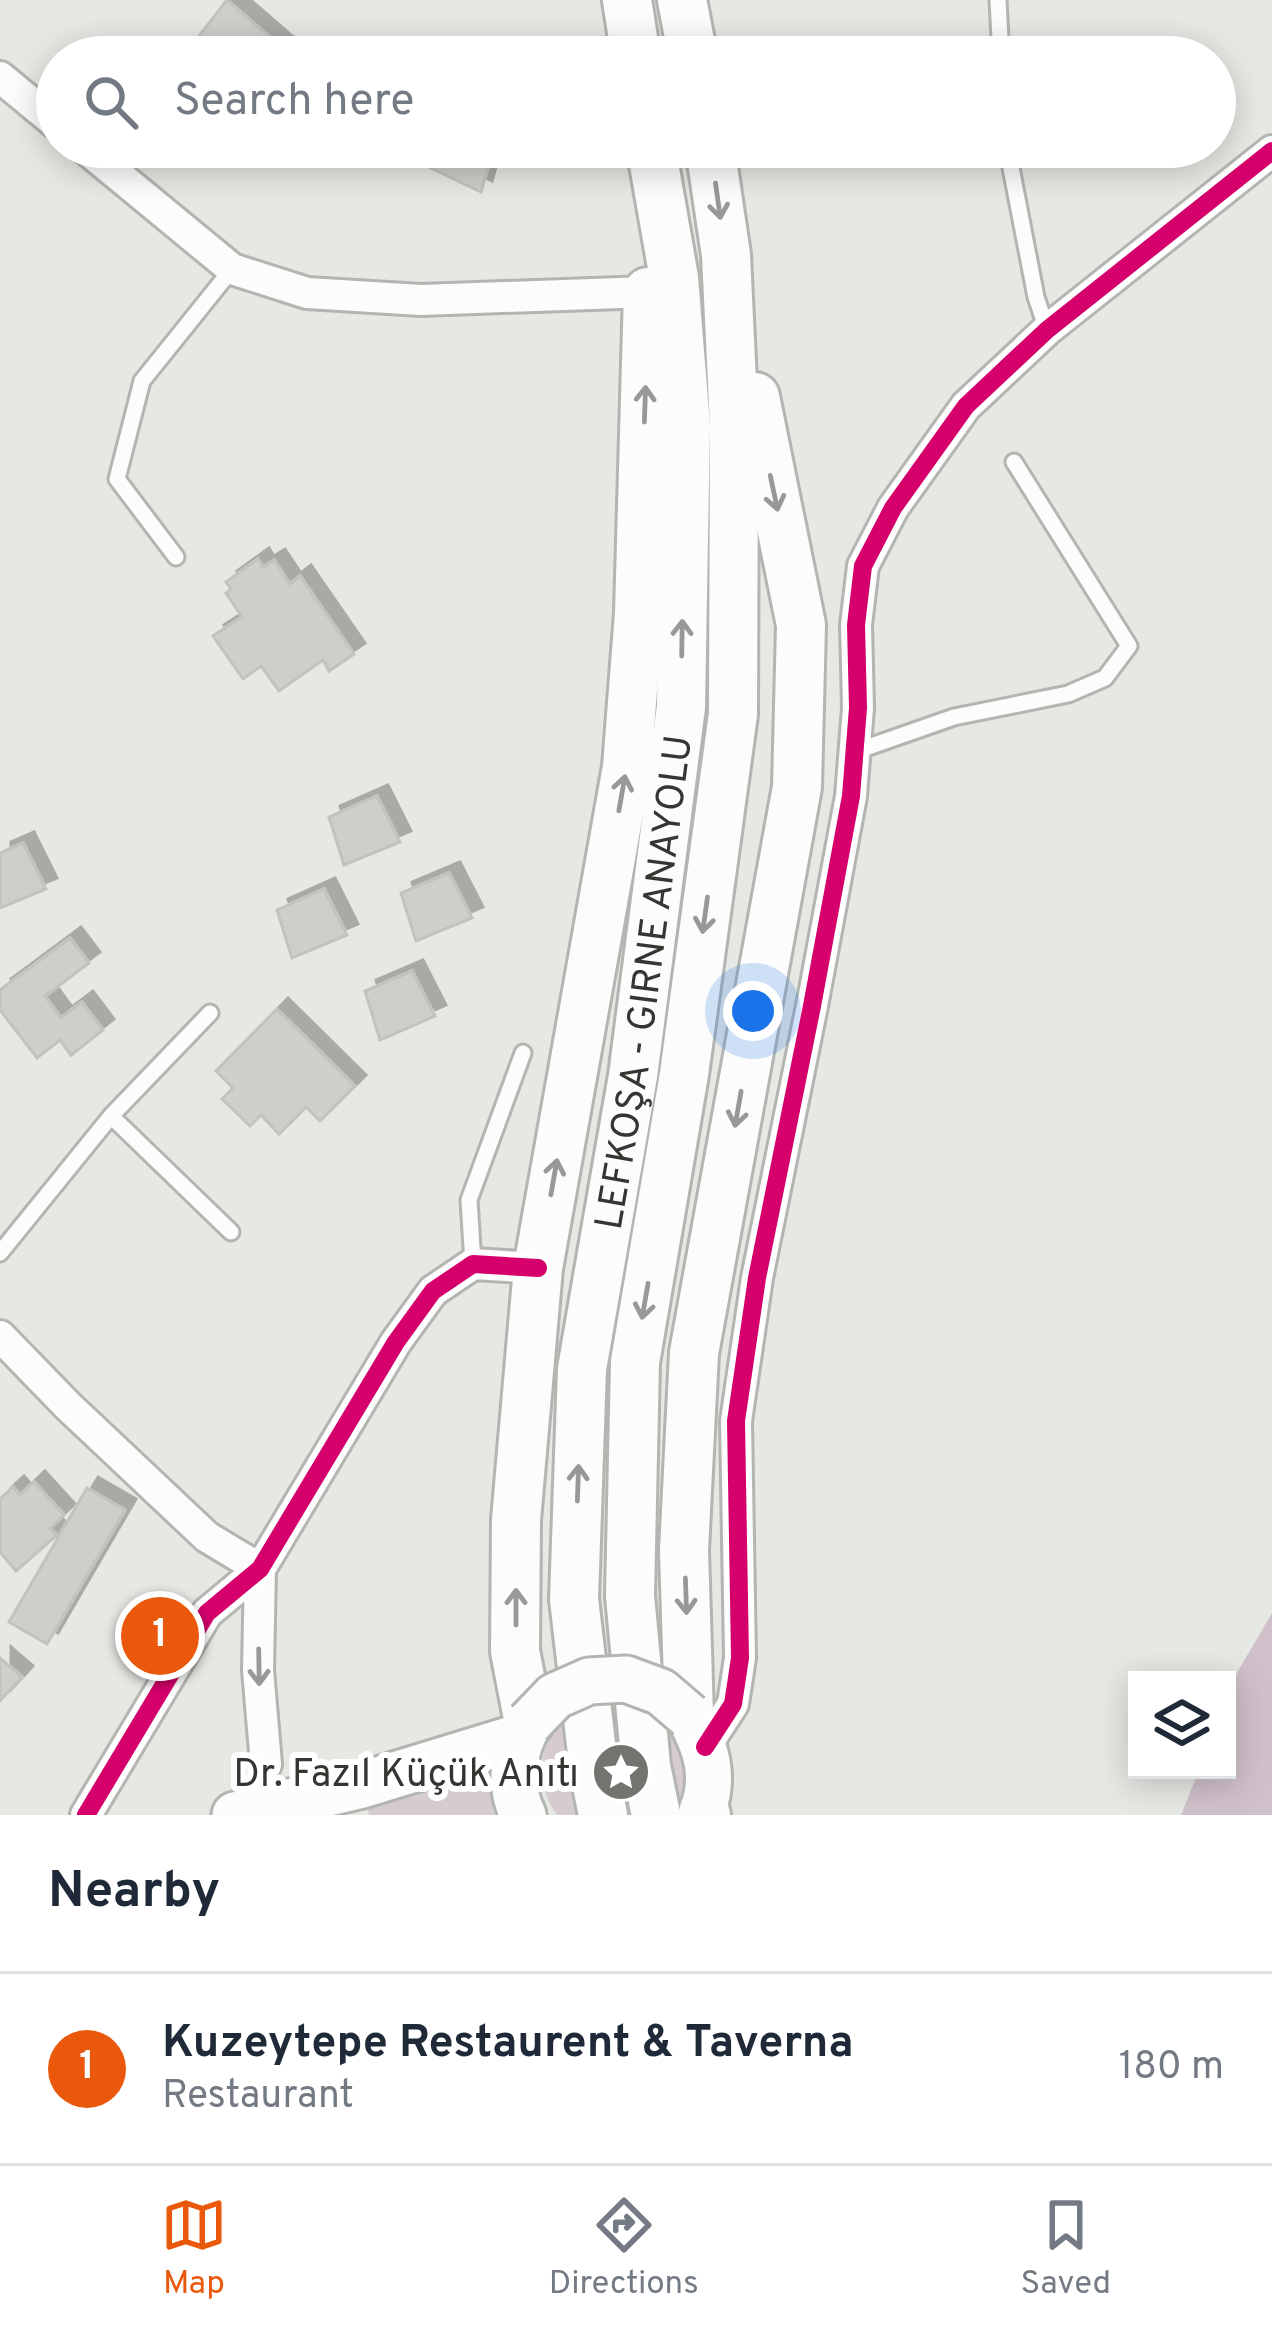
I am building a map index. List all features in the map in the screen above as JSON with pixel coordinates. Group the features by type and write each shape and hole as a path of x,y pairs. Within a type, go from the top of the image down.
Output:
{"highway":[{"path":"627,0 633,36"},
{"path":"682,0 689,36"},
{"path":"525,1729 515,1651 516,1520 538,1268 627,767 639,613 653,168"},
{"name":"LEFKOŞA - GIRNE ANAYOLU","path":"603,1815 574,1600 582,1369 633,1076 681,707 686,426 674,278 655,168"},
{"name":"LEFKOŞA - GIRNE ANAYOLU","path":"656,1815 646,1766 630,1596 635,1362 684,1074 733,714 734,424 726,254 713,168"},
{"path":"697,1731 684,1550 694,1353 797,787 801,625 726,254"}],"main road":[{"path":"523,1815 513,1769 525,1729 555,1696 589,1681 626,1679 661,1692 697,1731 710,1779 704,1813"},
{"path":"235,1815 362,1785 525,1729"}],"street":[{"path":"0,77 36,107"},
{"path":"697,1731 733,1704 740,1658 736,1421 757,1278 851,796 858,707 856,625 863,566 893,508 967,406 1047,330 1272,152"},
{"path":"109,168 232,269 308,293 398,299 648,292"},
{"path":"86,1815 207,1613 260,1570 396,1342 434,1291 473,1264 538,1268"},
{"path":"0,1336 207,1537 260,1570"},
{"path":"260,1570 258,1670 266,1764"}],"lane":[{"path":"998,0 1000,36"},
{"path":"1011,168 1047,330"},
{"path":"176,557 117,478 142,381 232,269"},
{"path":"854,752 954,716 1068,694 1105,678 1129,646 1015,462"},
{"path":"0,1253 111,1116 210,1012"},
{"path":"473,1264 470,1200 523,1053"},
{"path":"111,1116 231,1232"}],"shaded area":[{"path":"1272,1613 1272,1815 1181,1815 1195,1779 1236,1779 1238,1671"},
{"path":"603,1697 658,1710 676,1738 688,1771 674,1815 557,1815 549,1802 542,1773 553,1730 575,1708"},
{"path":"501,1758 509,1815 369,1815 367,1804"}],"building":[{"path":"227,0 269,36 199,36"},
{"path":"431,168 488,168 481,192"},
{"path":"258,559 263,567 274,560 290,584 300,576 354,654 329,671 323,660 279,691 261,666 243,679 213,636 242,617 226,593 231,589 226,582"},
{"path":"377,796 400,842 344,865 329,817"},
{"path":"23,843 46,889 0,908 0,853"},
{"path":"449,873 472,918 416,941 401,893"},
{"path":"324,889 347,935 292,958 277,910"},
{"path":"70,938 89,963 45,996 61,1018 82,1002 103,1030 71,1055 60,1040 37,1058 0,1010 0,990"},
{"path":"412,971 435,1016 380,1040 365,991"},
{"path":"277,1009 355,1086 320,1121 306,1107 279,1134 261,1115 250,1126 222,1099 233,1088 216,1071"},
{"path":"34,1482 64,1515 50,1528 57,1535 16,1571 0,1552 0,1499 13,1487 20,1495"},
{"path":"87,1488 125,1510 47,1644 9,1622"},
{"path":"0,1658 22,1677 0,1701"}],"cycle path":[{"path":"705,1747 733,1704 740,1658 736,1421 757,1278 851,796 858,708 856,625 863,566 893,508 966,406 1047,330 1272,151"},
{"path":"86,1815 207,1613 260,1569 396,1342 433,1291 473,1264 538,1268"}],"place":[{"name":"Kuzeytepe Restaurent & Taverna","path":"160,1636"},
{"name":"Dr. Fazıl Küçük Anıtı","path":"621,1772"}]}
